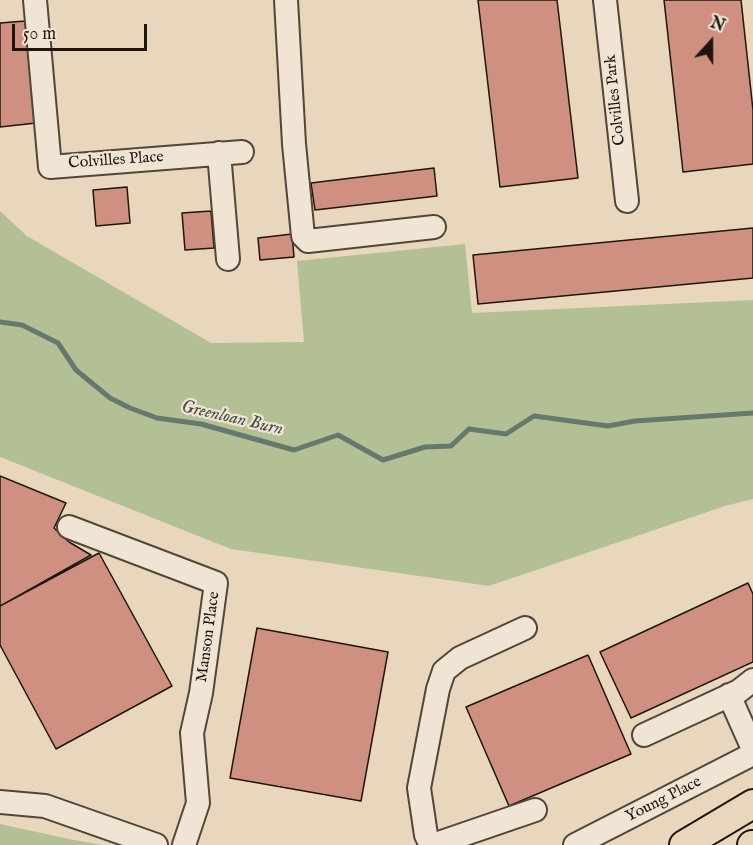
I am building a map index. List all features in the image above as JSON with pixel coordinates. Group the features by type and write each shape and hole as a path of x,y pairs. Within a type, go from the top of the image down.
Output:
{"main road":[{"path":"684,845 753,804"}],"street":[{"name":"Colvilles Place","path":"35,0 50,166 242,152"},
{"path":"286,0 294,144 303,236 308,241 434,227"},
{"name":"Colvilles Park","path":"604,0 627,201"},
{"path":"219,153 228,259"},
{"name":"Manson Place","path":"69,527 216,583 201,693 192,733 198,803 184,845"},
{"path":"525,628 460,658 444,671 438,689 419,788 426,835 432,845 535,810"},
{"path":"644,735 729,695 753,680"},
{"path":"729,695 753,749"},
{"name":"Young Place","path":"575,845 753,754"},
{"path":"0,802 45,806 156,845"}],"green space":[{"path":"0,211 27,236 211,343 304,342 297,261 465,244 472,313 753,300 753,499 725,506 489,586 231,549 0,457"},
{"path":"0,824 69,839 102,845 0,845"}],"building":[{"path":"478,0 557,0 578,178 500,187"},
{"path":"664,0 741,0 753,110 753,164 683,172"},
{"path":"25,21 36,123 0,127 0,23"},
{"path":"434,168 437,196 315,210 311,183"},
{"path":"127,187 130,223 96,226 93,190"},
{"path":"211,211 214,248 185,250 182,213"},
{"path":"753,228 753,278 478,304 473,255"},
{"path":"292,234 294,257 260,260 258,238"},
{"path":"0,476 66,503 54,528 69,542 91,555 0,606"},
{"path":"99,553 172,686 56,749 0,645 0,606"},
{"path":"748,583 753,594 753,662 631,718 600,652"},
{"path":"257,628 388,652 361,801 230,778"},
{"path":"588,655 631,754 509,806 466,707"}],"waterway":[{"name":"Greenloan Burn","path":"0,322 22,325 58,343 76,370 110,398 130,408 157,418 201,424 294,450 338,435 383,460 425,447 451,446 469,429 506,434 534,416 608,426 635,421 753,413"}]}
